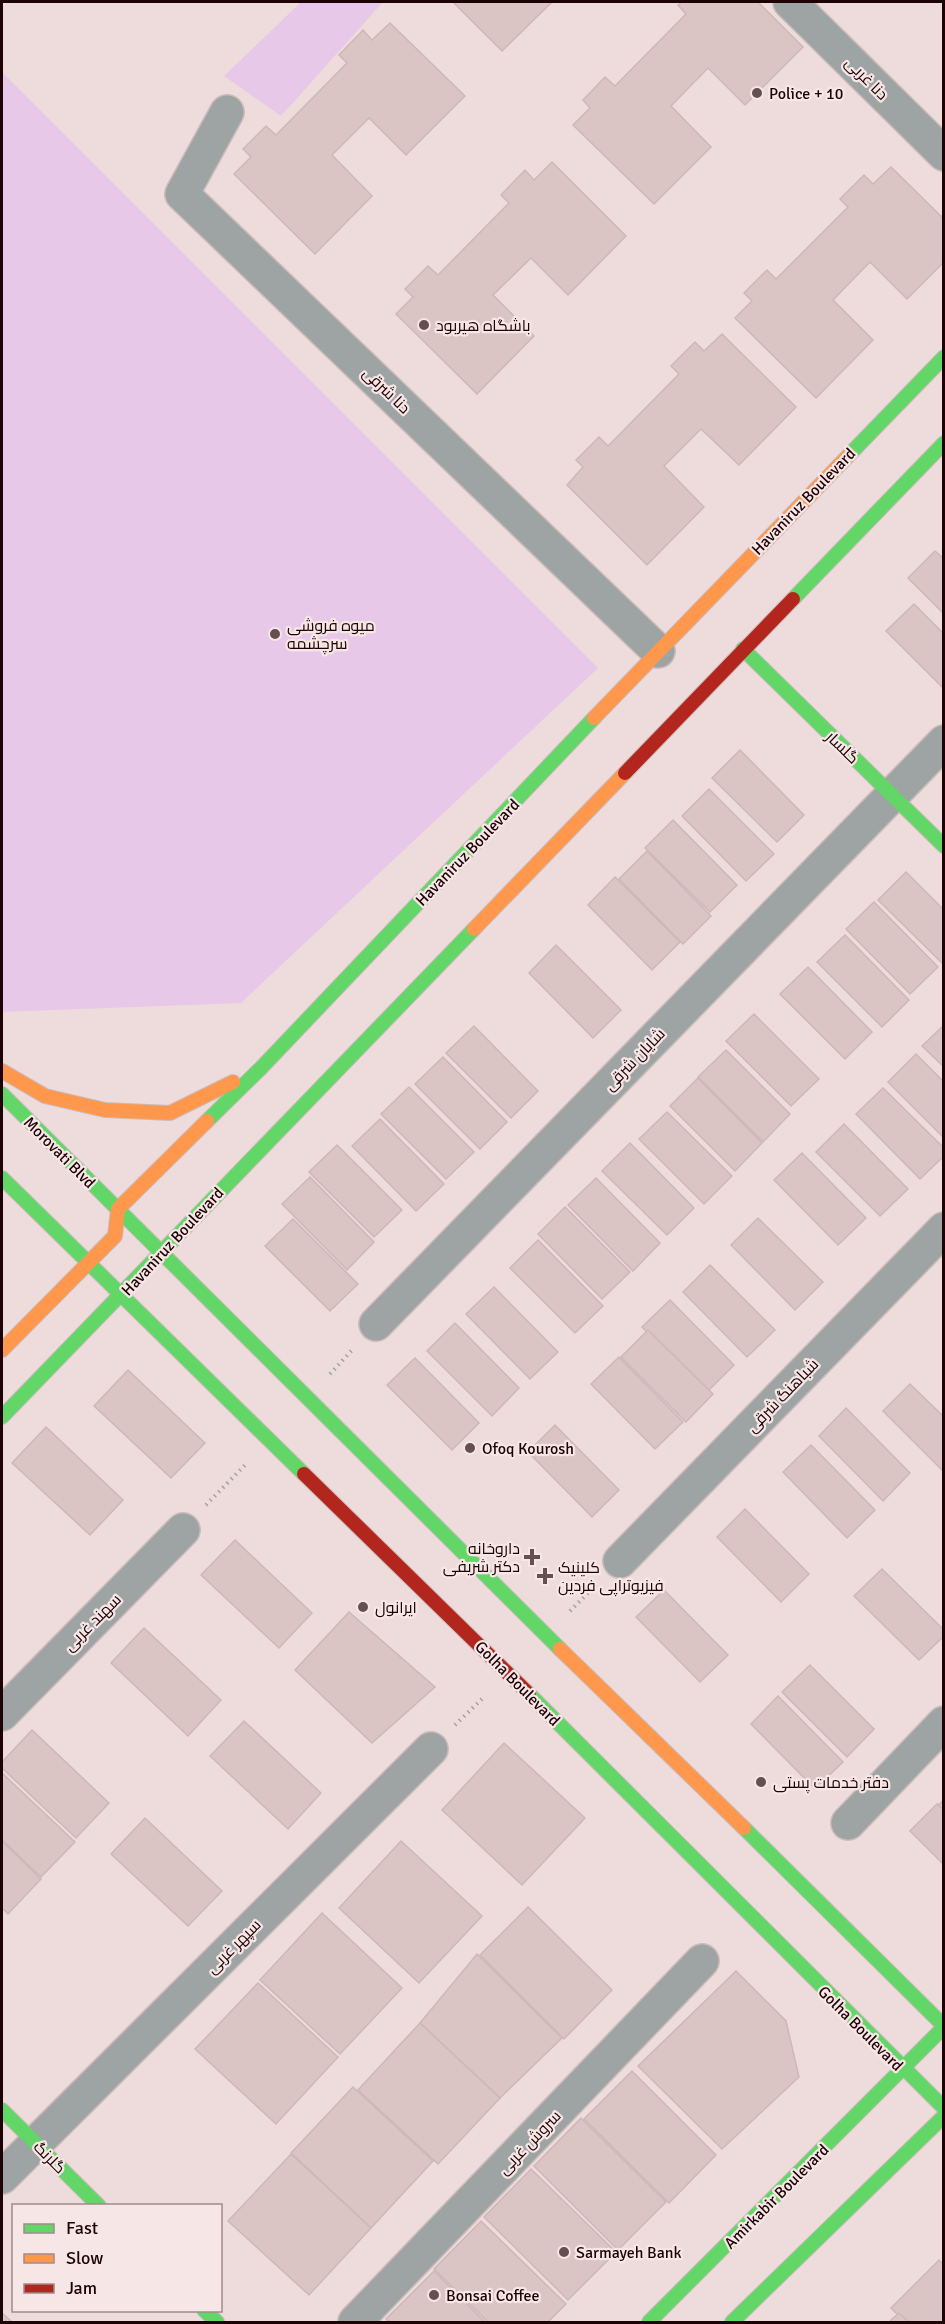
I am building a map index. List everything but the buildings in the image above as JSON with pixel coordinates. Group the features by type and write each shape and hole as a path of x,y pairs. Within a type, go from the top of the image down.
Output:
{"main road":[{"name":"Havaniruz Boulevard","path":"118,1209 262,1067 658,651 944,357"},
{"name":"Havaniruz Boulevard","path":"2,1417 742,649 944,443"},
{"name":"گلسار","path":"742,649 944,846"},
{"path":"2,1071 45,1096 105,1110 170,1113 262,1067"},
{"name":"Morovati Blvd","path":"2,1094 118,1209"},
{"path":"2,1178 88,1262"},
{"path":"118,1209 537,1627 795,1876 944,2026"},
{"path":"2,1350 115,1236 118,1209"},
{"name":"Golha Boulevard","path":"88,1262 120,1296 508,1672 902,2070 944,2109"},
{"name":"Amirkabir Boulevard","path":"649,2322 944,2026"},
{"name":"گلرنگ","path":"2,2110 98,2204"},
{"path":"732,2322 944,2116"}],"street":[{"name":"دنا غربی","path":"790,2 944,154"},
{"name":"دنا شرقی","path":"227,112 182,194 658,651"},
{"name":"شایان شرقی","path":"376,1324 944,742"},
{"name":"شباهنگ شرقی","path":"620,1561 944,1229"},
{"name":"سهند غربی","path":"2,1714 183,1530"},
{"path":"848,1823 944,1723"},
{"name":"سپهر غربی","path":"2,2177 431,1749"},
{"name":"سروش غربی","path":"355,2322 702,1961"}],"shaded area":[{"path":"301,2 383,2 281,116 224,76"},
{"path":"2,72 598,668 241,1003 2,1012"}],"traffic: fast":[{"path":"849,455 944,357"},
{"path":"793,599 944,443"},
{"path":"743,649 944,846"},
{"path":"207,1121 262,1067 594,718"},
{"path":"2,1417 474,929"},
{"path":"2,1094 560,1649"},
{"path":"2,1178 304,1474"},
{"path":"529,1694 944,2108"},
{"path":"744,1828 944,2026"},
{"path":"649,2322 944,2027"},
{"path":"2,2110 97,2204"},
{"path":"732,2322 944,2116"},
{"path":"206,2312 217,2322"}],"traffic: slow":[{"path":"594,718 849,455"},
{"path":"474,929 625,773"},
{"path":"2,1071 45,1096 105,1110 170,1113 233,1082"},
{"path":"2,1350 115,1236 118,1209 207,1121"},
{"path":"560,1649 744,1828"}],"traffic: jam":[{"path":"625,773 793,599"},
{"path":"304,1474 529,1694"}],"place":[{"name":"Police + 10","path":"757,93"},
{"name":"باشگاه هیربود","path":"424,325"},
{"name":"میوه فروشی سرچشمه","path":"275,634"},
{"name":"Ofoq Kourosh","path":"470,1448"},
{"name":"داروخانه دکتر شریفی","path":"532,1557"},
{"name":"کلینیک فیزیوتراپی فردین","path":"545,1576"},
{"name":"ایرانول","path":"363,1607"},
{"name":"دفتر خدمات پستی","path":"761,1782"},
{"name":"Sarmayeh Bank","path":"564,2252"},
{"name":"Bonsai Coffee","path":"434,2295"}]}
